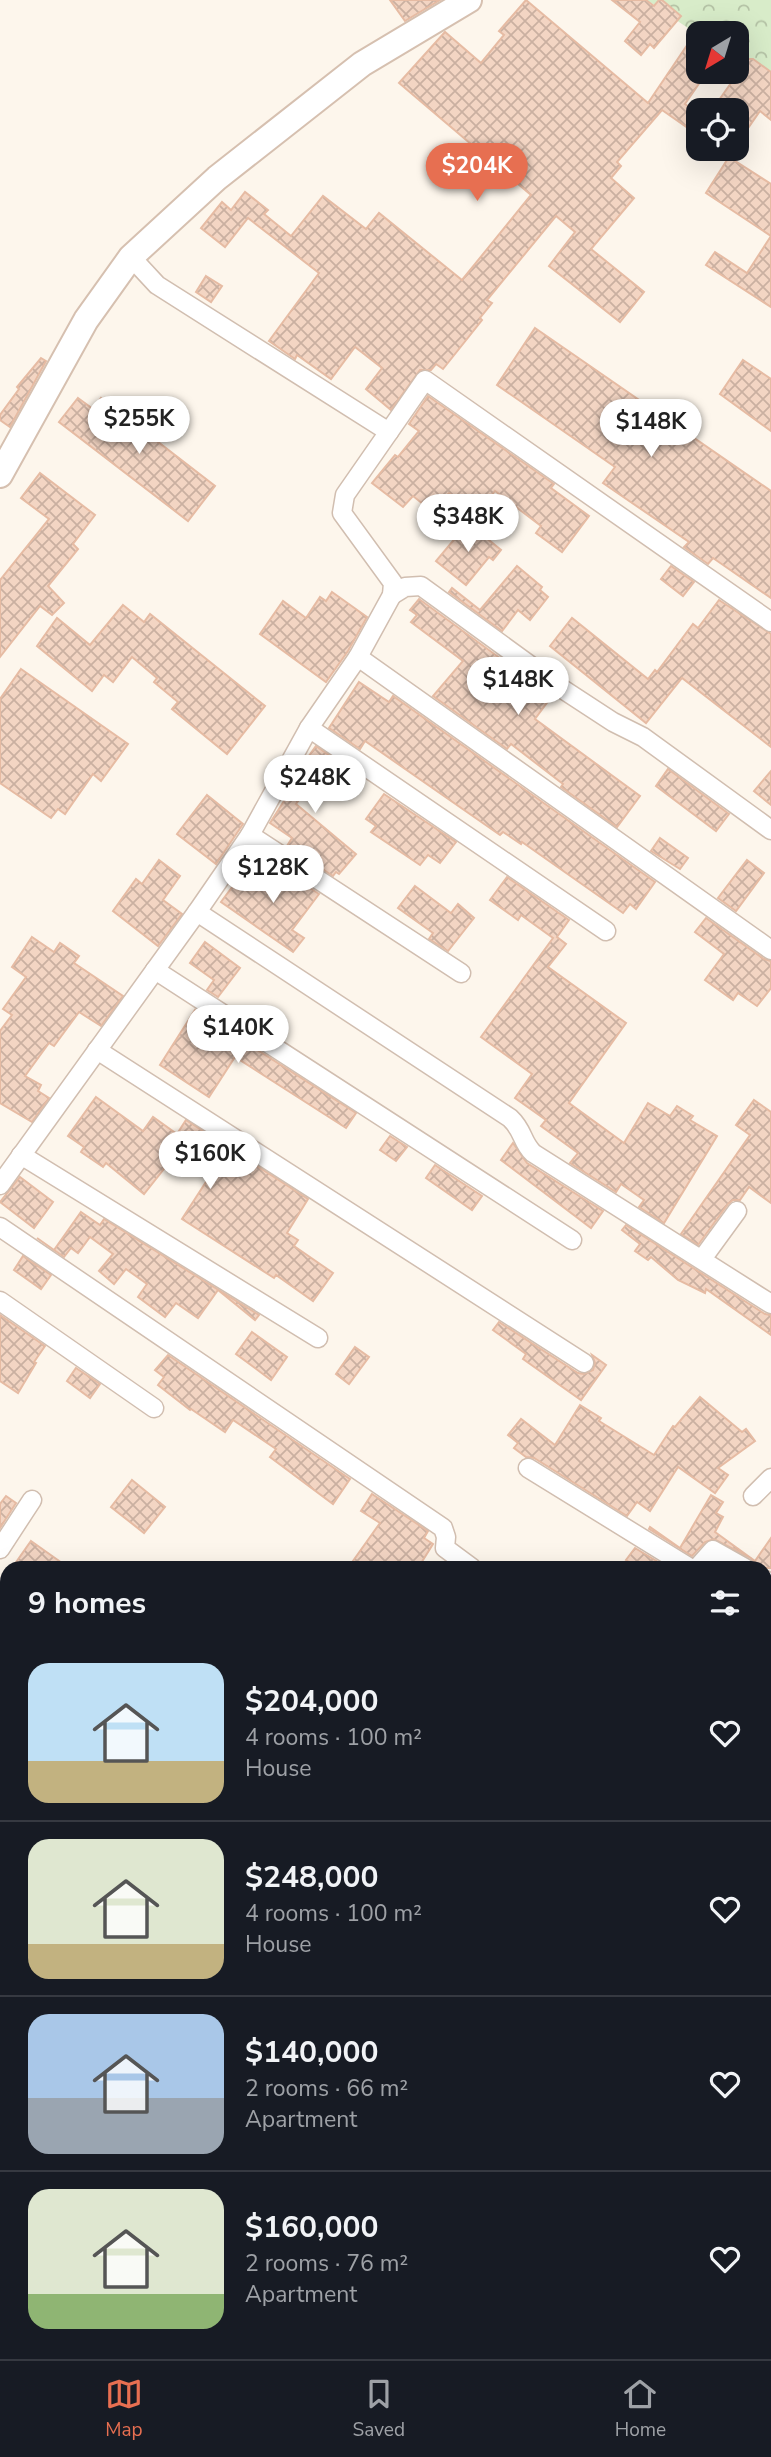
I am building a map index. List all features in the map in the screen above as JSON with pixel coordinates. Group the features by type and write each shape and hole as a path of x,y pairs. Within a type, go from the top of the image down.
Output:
{"street":[{"path":"0,475 86,320 131,257 217,178 362,64 469,0"},
{"path":"131,257 157,285 389,432"},
{"path":"0,1185 250,835 309,728 358,657 392,595 393,583 342,513 345,495 425,380 771,622"},
{"path":"392,595 405,587 421,586 564,690 613,722 654,744 771,830"},
{"path":"358,657 771,950"},
{"path":"309,728 606,931"},
{"path":"250,835 461,972"},
{"path":"197,912 510,1118 523,1134 524,1145 533,1153 771,1304"},
{"path":"155,970 572,1240"},
{"path":"97,1050 584,1363"},
{"path":"21,1155 318,1338"},
{"path":"702,1259 737,1211"},
{"path":"0,1227 443,1528 445,1548 463,1561"},
{"path":"0,1301 154,1408"},
{"path":"528,1468 679,1561"},
{"path":"753,1496 771,1478"},
{"path":"0,1549 32,1500"},
{"path":"703,1561 713,1550 733,1561"}],"green space":[{"path":"647,0 771,0 771,74 749,62 749,21 686,21 686,27"}],"building":[{"path":"390,0 440,0 405,21"},
{"path":"526,0 648,103 686,47 686,84 699,84 689,98 686,98 686,127 662,110 617,162 621,166 611,178 634,198 591,249 644,292 620,322 549,266 575,232 556,216 487,300 492,303 480,318 482,320 443,369 436,364 431,370 420,370 391,410 366,389 382,368 355,347 331,379 297,355 295,359 269,341 319,273 248,218 225,247 201,228 222,202 231,210 245,192 268,210 264,214 291,236 323,196 366,229 379,213 462,280 531,195 399,83 445,32 481,63 504,35 499,31"},
{"path":"612,0 646,0 654,6 662,0 681,16 654,48 650,44 641,55 625,41 640,22"},
{"path":"749,59 771,72 771,120 760,111 749,127 749,98 720,98 730,84 749,84"},
{"path":"726,161 735,161 771,184 771,236 706,193"},
{"path":"771,236 771,307 706,265 715,252 747,273"},
{"path":"206,276 222,286 211,302 196,292"},
{"path":"535,328 771,491 771,598 713,558 708,564 684,547 689,542 603,483 615,467 497,385"},
{"path":"41,358 46,361 10,427 0,420 0,415 19,389 17,387"},
{"path":"743,360 771,379 771,431 720,394"},
{"path":"428,396 554,484 551,488 589,516 562,552 536,533 541,526 495,491 477,514 449,493 433,512 413,496 403,507 372,483 419,431 409,424"},
{"path":"78,398 93,409 101,398 215,486 188,521 59,422"},
{"path":"40,473 95,515 73,544 78,549 48,586 64,603 52,615 40,606 0,657 0,580 49,519 21,498"},
{"path":"468,523 501,550 493,560 489,557 466,585 436,561"},
{"path":"517,566 542,587 540,590 548,597 530,620 518,610 502,631 449,592 452,588 480,610"},
{"path":"671,566 694,582 683,596 661,579"},
{"path":"332,592 367,617 326,682 260,634 283,601 306,618 320,597 326,601"},
{"path":"419,599 552,696 535,719 640,796 617,827 561,787 563,784 511,744 507,749 433,696 463,661 411,622 417,615 410,610"},
{"path":"719,600 771,634 771,747 682,678 646,723 550,646 572,618 648,679 655,670 657,672 693,624 698,628"},
{"path":"123,605 144,622 150,614 265,706 227,754 172,709 178,702 154,682 157,678 132,657 113,682 104,675 92,691 37,646 57,618 90,645"},
{"path":"21,669 128,744 101,781 93,774 65,814 58,809 51,818 0,783 0,699"},
{"path":"359,682 389,702 393,696 655,882 636,909 630,904 623,913 522,842 521,844 503,832 500,835 365,741 360,749 329,728"},
{"path":"316,746 357,775 346,791 330,780 318,797 307,789 296,804 356,854 339,874 336,872 333,876 287,846 292,838 270,823"},
{"path":"668,769 729,814 716,831 656,786"},
{"path":"771,771 771,805 754,791"},
{"path":"384,794 456,842 440,863 428,855 420,865 371,832 376,826 366,819"},
{"path":"207,795 243,824 216,864 177,834"},
{"path":"660,838 688,858 680,869 651,851"},
{"path":"159,860 180,876 163,900 182,914 158,946 113,911 136,879 142,884"},
{"path":"747,860 764,873 736,911 718,898"},
{"path":"273,864 319,894 292,930 304,938 293,952 221,902 239,878 254,890"},
{"path":"507,877 569,920 557,937 566,944 548,967 626,1023 569,1103 624,1143 648,1103 670,1116 677,1106 693,1116 690,1120 717,1136 664,1223 639,1207 644,1200 621,1184 616,1192 570,1163 578,1153 541,1126 546,1120 515,1098 532,1074 481,1037 553,938 521,915 518,920 490,900"},
{"path":"415,886 451,913 458,904 474,918 448,951 429,939 433,933 398,908"},
{"path":"706,918 764,959 771,961 771,988 757,1006 738,993 733,1000 705,980 724,954 695,932"},
{"path":"32,937 54,952 60,943 79,956 74,963 123,996 101,1026 79,1012 54,1046 49,1043 25,1076 41,1085 38,1091 49,1098 32,1122 0,1103 0,1031 12,1015 3,1009 26,977 12,967"},
{"path":"205,942 240,968 218,997 207,990 214,980 190,963"},
{"path":"195,1010 356,1113 346,1128 235,1057 209,1097 160,1065"},
{"path":"96,1097 143,1131 153,1117 177,1134 186,1120 308,1199 287,1233 298,1240 294,1246 333,1273 313,1301 276,1275 274,1278 182,1219 213,1171 179,1150 144,1194 106,1163 103,1167 81,1152 84,1147 68,1136"},
{"path":"754,1100 771,1112 771,1203 749,1187 740,1200 733,1200 728,1204 698,1245 681,1234 750,1135 736,1125"},
{"path":"390,1136 407,1147 396,1161 380,1150"},
{"path":"513,1143 527,1163 603,1211 591,1228 501,1160"},
{"path":"435,1165 482,1196 472,1210 426,1178"},
{"path":"20,1177 53,1202 34,1228 0,1202"},
{"path":"81,1212 100,1225 104,1219 259,1315 255,1320 218,1290 198,1318 176,1303 165,1317 138,1297 147,1284 126,1269 114,1284 99,1271 113,1254 90,1237 78,1253 71,1248 64,1257 54,1250"},
{"path":"626,1225 765,1314 771,1315 771,1335 706,1289 705,1293 678,1280 651,1257 648,1260 635,1251 640,1244 622,1230"},
{"path":"23,1256 51,1275 41,1289 14,1270"},
{"path":"0,1315 45,1346 18,1393 0,1381"},
{"path":"499,1322 578,1373 584,1374 593,1370 595,1363 592,1355 606,1365 581,1400 523,1359 526,1354 493,1330"},
{"path":"252,1332 287,1357 271,1380 236,1354"},
{"path":"355,1347 369,1357 349,1384 336,1374"},
{"path":"168,1355 350,1479 333,1504 270,1457 276,1449 233,1420 225,1432 158,1385 164,1377 155,1370"},
{"path":"76,1368 100,1384 90,1398 67,1381"},
{"path":"700,1397 742,1432 746,1429 755,1441 718,1468 728,1475 715,1493 678,1467 650,1511 637,1502 627,1516 534,1458 526,1457 514,1448 518,1443 508,1435 521,1419 555,1445 580,1405 601,1418 599,1421 654,1455 673,1426 675,1427"},
{"path":"132,1480 165,1507 144,1533 111,1507"},
{"path":"372,1494 428,1531 424,1538 433,1544 422,1561 353,1561 380,1523 361,1511"},
{"path":"711,1495 723,1502 716,1513 723,1517 715,1532 751,1558 714,1539 705,1542 692,1556 649,1529 650,1527 680,1548"},
{"path":"6,1496 16,1503 0,1528 0,1504"},
{"path":"771,1538 771,1561 755,1561"},
{"path":"31,1541 59,1561 17,1561"},
{"path":"635,1548 656,1561 628,1561"}]}
